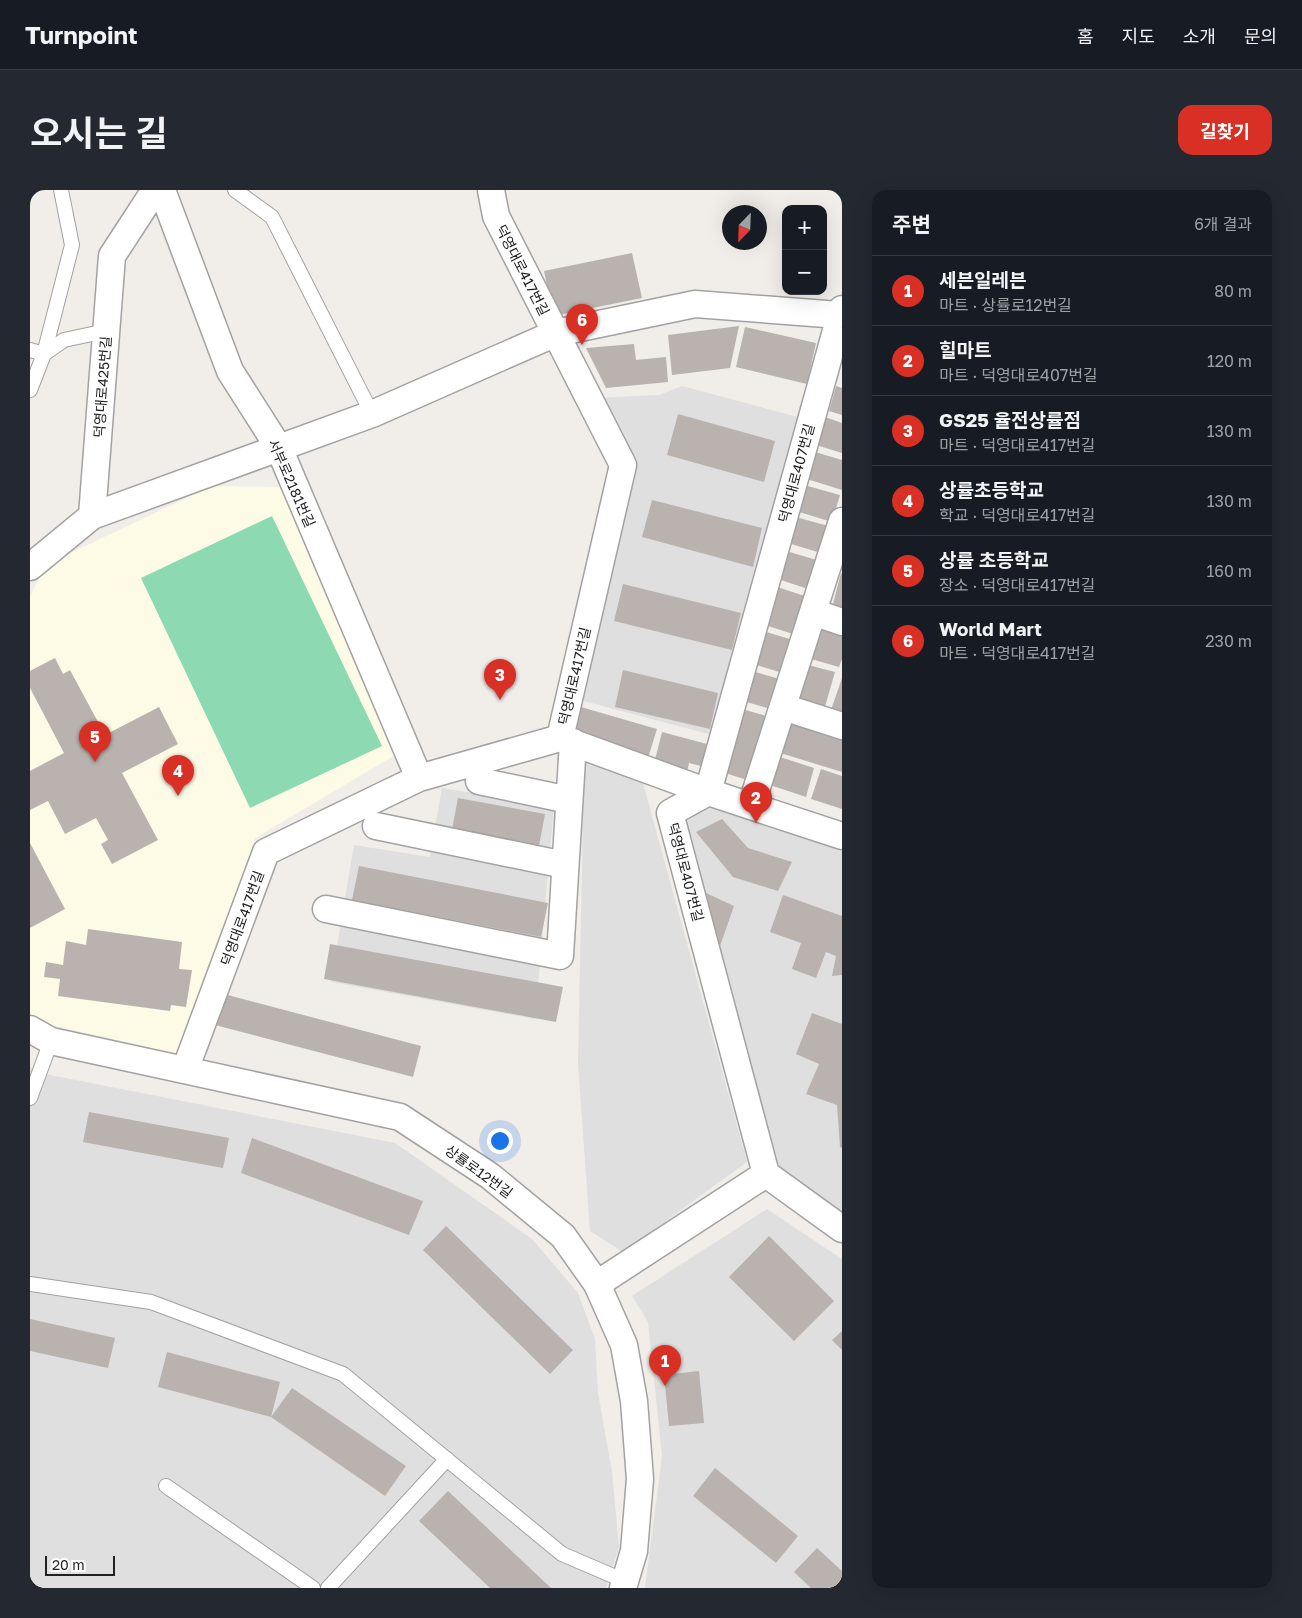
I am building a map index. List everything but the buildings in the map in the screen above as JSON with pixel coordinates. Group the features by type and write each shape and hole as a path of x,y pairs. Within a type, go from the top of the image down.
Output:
{"street":[{"name":"덕영대로425번길","path":"92,516 112,256 155,190"},
{"name":"서부로2181번길","path":"162,190 230,371 279,448 419,778"},
{"name":"덕영대로417번길","path":"185,1070 266,852 419,778 566,740 623,465 496,216 491,190"},
{"path":"30,567 92,516 372,414 556,333 695,304 841,312"},
{"name":"덕영대로407번길","path":"766,1174 670,813 708,792 841,312"},
{"path":"751,806 842,521"},
{"path":"813,612 842,622"},
{"path":"782,707 842,726"},
{"path":"326,909 560,956 569,800 566,740 708,792 842,836"},
{"path":"479,781 569,800"},
{"path":"376,826 565,865"},
{"name":"상률로12번길","path":"41,1035 185,1070 400,1117 490,1176 563,1236 597,1284 624,1345 634,1401 640,1479 634,1552 624,1584"},
{"path":"597,1284 766,1174 842,1229"}],"lane":[{"path":"30,390 44,354 72,245 61,190"},
{"path":"235,190 272,217 372,414"},
{"path":"44,354 64,340 106,332"},
{"path":"30,350 44,354"},
{"path":"30,1098 41,1035"},
{"path":"30,1284 151,1302 343,1374 562,1554 624,1584"},
{"path":"328,1588 447,1459"},
{"path":"166,1486 313,1588"}],"shaded area":[{"path":"682,386 798,417 712,735 580,700 631,463 597,398 659,395"},
{"path":"212,486 280,487 397,754 255,838 183,1055 42,1023 30,1017 30,597 45,565"},
{"path":"584,763 643,783 747,1162 623,1252 590,1231 578,1064"},
{"path":"442,788 554,806 535,1019 331,982 354,845 430,857"},
{"path":"706,807 842,850 842,1213 774,1165 684,818"},
{"path":"30,1067 40,1073 395,1143 532,1239 578,1293 595,1339 598,1393 612,1472 619,1547 606,1588 30,1588"},
{"path":"767,1209 842,1259 842,1588 645,1588 662,1456 648,1322 632,1296"}],"green space":[{"path":"272,516 382,746 250,808 141,578"}],"place":[{"name":"World Mart","path":"582,345"},
{"name":"GS25 율전상률점","path":"500,700"},
{"name":"상률 초등학교","path":"95,762"},
{"name":"상률초등학교","path":"178,796"},
{"name":"힐마트","path":"756,823"},
{"name":"세븐일레븐","path":"665,1386"}]}
